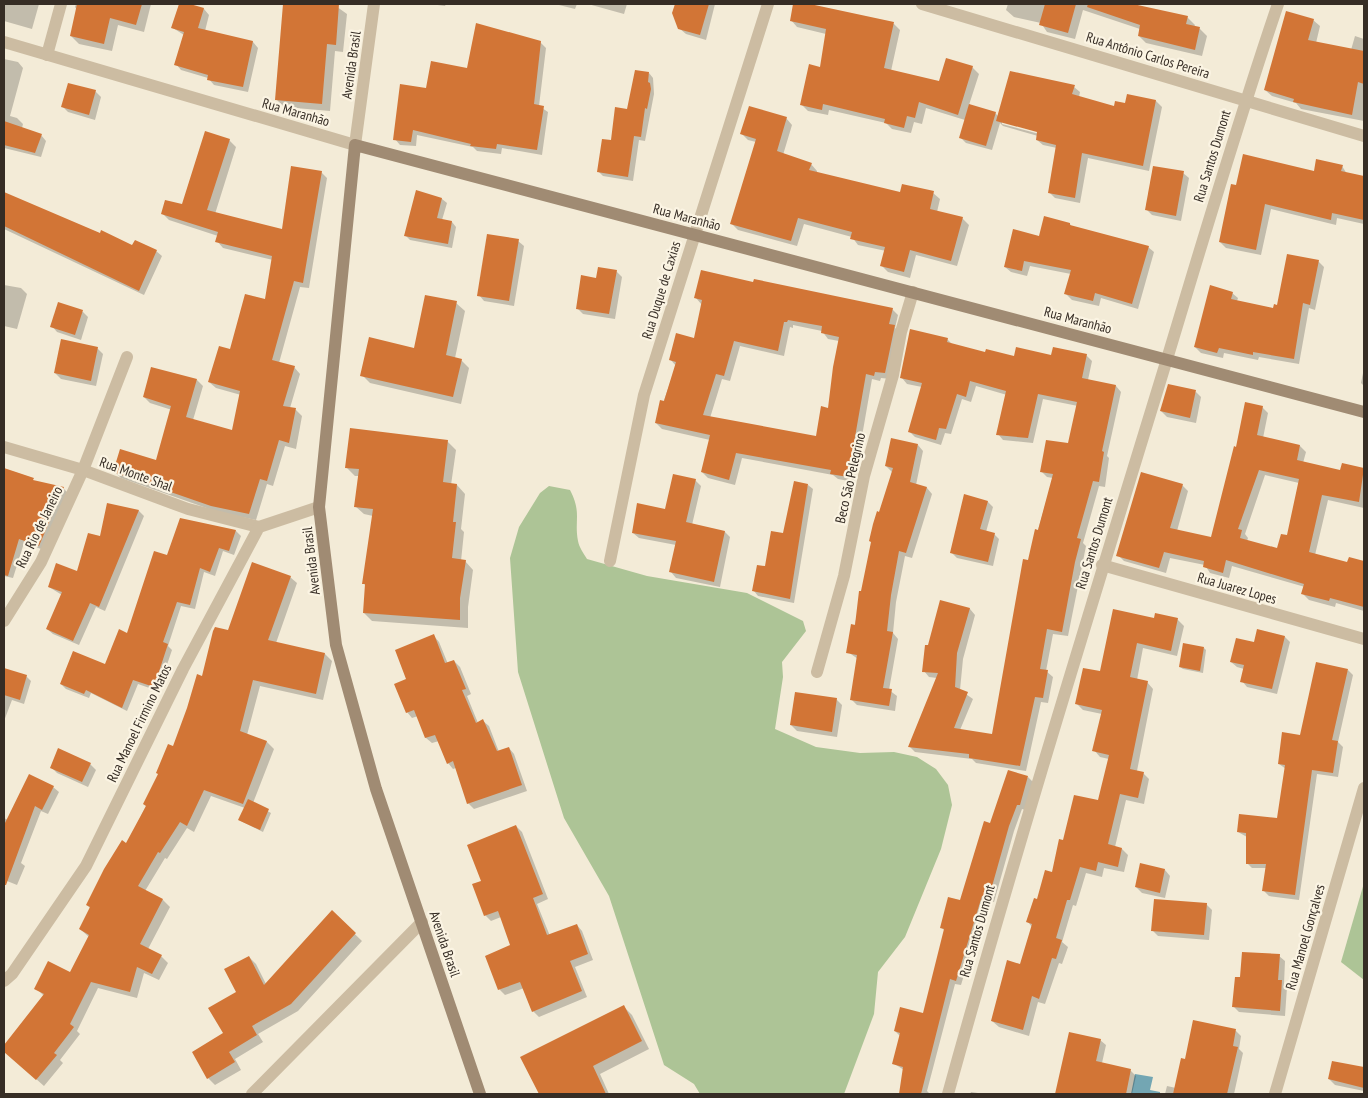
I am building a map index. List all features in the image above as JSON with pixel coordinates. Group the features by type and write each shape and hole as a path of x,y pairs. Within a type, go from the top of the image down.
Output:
{"street":[{"path":"47,55 62,4"},
{"name":"Avenida Brasil","path":"374,4 355,145 319,507 336,645 376,788 480,1094"},
{"name":"Rua Duque de Caxias","path":"610,561 644,394 768,4"},
{"name":"Rua Antônio Carlos Pereira","path":"922,4 1364,136"},
{"name":"Rua Santos Dumont","path":"948,1094 1005,887 1102,565 1167,359 1245,100 1278,4"},
{"name":"Rua Maranhão","path":"4,42 355,145 1364,412"},
{"name":"Beco São Pelegrino","path":"817,672 844,576 864,476 894,374 901,332 913,292"},
{"name":"Rua Rio de Janeiro","path":"4,621 41,562 83,470 127,357"},
{"name":"Rua Monte Shal","path":"4,447 83,470 188,509 259,527"},
{"path":"259,527 319,507"},
{"name":"Rua Manoel Firmino Matos","path":"4,981 12,974 86,866 183,669 259,527"},
{"name":"Rua Juarez Lopes","path":"1102,565 1364,639"},
{"name":"Rua Manoel Gonçalves","path":"1275,1094 1364,788"},
{"path":"252,1094 422,922"}],"green space":[{"path":"549,486 570,490 576,505 579,543 587,559 647,576 747,593 803,621 806,631 782,662 783,677 775,729 816,747 860,753 894,752 917,757 936,769 948,785 952,805 941,849 905,937 878,972 874,1014 844,1094 700,1094 694,1084 664,1065 609,896 564,818 518,672 510,558 519,527 540,493"},
{"path":"1364,883 1364,980 1341,962"}],"water":[{"path":"1135,1074 1153,1077 1150,1090 1160,1092 1160,1094 1131,1094"}],"building":[{"path":"77,4 142,4 136,25 110,18 104,44 70,36"},
{"path":"179,4 190,4 204,8 198,28 253,41 243,87 207,80 208,75 174,65 184,32 171,28"},
{"path":"283,4 339,4 336,45 327,44 322,104 275,100"},
{"path":"675,4 709,4 700,35 678,29 672,13"},
{"path":"793,4 810,4 894,22 884,68 939,81 946,58 973,66 958,115 919,102 915,118 907,116 904,128 884,123 885,119 823,104 822,110 800,105 809,64 820,67 826,29 790,21"},
{"path":"1045,4 1076,4 1068,33 1039,25"},
{"path":"1088,4 1133,4 1188,16 1186,24 1200,27 1195,50 1138,36 1140,25 1087,7"},
{"path":"1286,11 1314,19 1308,40 1364,51 1364,84 1358,82 1352,115 1293,102 1294,99 1264,90"},
{"path":"476,23 541,41 534,104 544,106 537,150 497,144 496,149 470,146 471,144 413,130 411,142 393,140 400,84 426,88 431,61 467,68"},
{"path":"635,70 649,72 648,82 651,89 647,109 645,108 641,137 634,136 628,177 597,172 602,139 611,140 615,107 627,109"},
{"path":"1010,71 1075,85 1072,94 1114,106 1115,101 1125,103 1127,94 1156,100 1143,166 1082,153 1075,198 1048,193 1056,145 1036,140 1037,132 996,121"},
{"path":"68,83 96,90 89,115 61,107"},
{"path":"969,104 996,112 986,146 959,138"},
{"path":"749,106 787,117 777,151 812,163 809,170 900,192 902,184 934,191 930,209 963,217 951,261 910,250 904,272 880,266 885,247 850,239 852,232 798,218 791,241 730,224 756,139 740,134"},
{"path":"4,121 42,134 35,153 4,145"},
{"path":"205,131 230,139 207,210 282,229 291,166 322,171 303,283 294,281 272,360 295,366 283,406 296,408 289,443 279,440 267,481 260,479 249,514 211,506 113,472 120,449 156,460 171,406 143,397 151,367 197,379 186,417 232,430 240,391 208,382 219,346 230,349 245,294 265,299 272,256 215,242 218,232 161,214 165,200 182,204"},
{"path":"1243,154 1314,171 1316,159 1343,165 1341,171 1364,176 1364,220 1332,213 1331,220 1265,204 1256,250 1219,242 1231,184 1236,185"},
{"path":"1153,166 1184,171 1176,216 1145,210"},
{"path":"416,190 442,198 437,218 452,221 448,244 404,236"},
{"path":"4,192 100,233 101,230 132,245 135,240 157,250 139,291 4,226"},
{"path":"1044,216 1070,223 1070,225 1149,246 1132,304 1095,293 1093,301 1064,294 1071,270 1024,261 1022,271 1004,267 1013,229 1039,236"},
{"path":"487,234 519,239 509,301 477,296"},
{"path":"1287,254 1319,260 1310,305 1303,303 1294,359 1253,352 1253,355 1219,348 1217,353 1194,347 1210,285 1233,292 1231,299 1273,308 1274,304 1277,305"},
{"path":"598,267 617,270 609,314 576,309 581,275 596,278"},
{"path":"701,270 753,282 754,279 893,308 889,324 895,325 885,373 875,372 874,376 866,374 848,477 830,474 831,470 736,453 729,480 701,472 710,435 655,423 660,400 664,401 676,362 669,360 676,333 694,338 702,300 694,298","holes":["788,320 822,326 821,333 839,337 828,408 821,406 816,436 703,415 716,374 724,376 734,341 778,351 784,322"]},
{"path":"425,295 457,301 446,355 462,359 453,397 360,376 369,337 414,348"},
{"path":"58,302 83,310 75,335 50,327"},
{"path":"910,329 948,338 947,342 985,352 986,349 1014,356 1016,347 1051,355 1053,347 1087,354 1082,378 1116,385 1102,451 1104,452 1099,482 1093,481 1077,538 1081,539 1062,632 1047,629 1040,669 1048,670 1043,698 1035,697 1020,766 969,758 969,754 908,747 938,673 922,672 925,645 928,645 940,600 970,608 957,653 955,687 968,692 954,728 992,734 1023,559 1028,560 1035,529 1038,530 1053,474 1040,472 1046,440 1068,443 1077,402 1038,394 1028,438 996,435 1006,391 970,381 966,397 957,394 946,429 939,428 936,440 908,432 922,383 900,378"},
{"path":"61,339 98,347 91,381 54,373"},
{"path":"1168,384 1196,390 1190,418 1160,411"},
{"path":"1245,402 1263,406 1257,435 1300,445 1297,460 1340,470 1342,463 1364,468 1359,502 1322,495 1309,552 1347,562 1349,557 1364,561 1364,607 1330,598 1329,601 1301,594 1304,584 1226,560 1223,573 1203,567 1204,561 1164,552 1159,568 1116,556 1141,472 1183,484 1170,528 1211,537 1234,446 1236,447","holes":["1259,470 1299,479 1287,535 1281,534 1277,548 1240,538 1242,530 1238,529"]},
{"path":"350,428 448,440 443,482 457,484 453,522 456,522 452,558 466,560 460,598 460,620 363,613 365,584 362,584 373,509 354,507 359,469 345,468"},
{"path":"891,438 918,444 910,482 927,487 906,553 899,551 891,595 887,631 893,632 883,688 892,689 889,706 850,700 857,655 846,653 851,624 855,625 859,591 861,591 873,524 877,511 879,512 893,468 885,466"},
{"path":"4,468 34,478 33,480 64,487 39,546 19,539 8,576 4,575"},
{"path":"673,474 696,479 686,522 725,531 714,582 669,572 676,541 632,533 637,503 665,509"},
{"path":"794,481 808,484 790,599 752,591 757,565 765,566 771,531 783,533"},
{"path":"964,494 988,501 980,529 995,533 988,562 950,553"},
{"path":"107,503 139,510 99,607 90,603 73,641 46,629 62,592 48,587 56,563 77,571 88,533 100,536"},
{"path":"180,518 236,530 229,551 219,548 210,572 200,568 190,605 177,602 163,642 168,644 154,687 133,680 122,708 86,690 84,694 60,684 73,651 105,664 119,629 127,633 154,551 167,555"},
{"path":"252,562 291,576 268,640 325,653 316,694 253,680 240,731 267,741 243,804 204,790 187,826 180,822 160,853 158,852 138,886 163,899 140,944 162,955 152,974 137,967 130,992 91,982 70,1024 74,1027 54,1053 57,1055 36,1080 4,1052 4,1045 44,994 34,989 48,961 70,972 89,935 79,929 90,907 86,905 104,869 122,840 126,843 146,806 143,804 158,774 156,773 168,744 173,746 197,674 202,676 213,631 215,627 228,630"},
{"path":"1113,609 1154,618 1155,613 1178,618 1171,651 1137,643 1130,677 1148,681 1130,769 1144,772 1138,798 1120,794 1108,844 1122,848 1118,867 1098,862 1096,871 1080,867 1070,900 1067,900 1056,938 1062,940 1056,959 1052,958 1039,999 1032,996 1023,1030 991,1021 1007,960 1020,964 1032,924 1026,922 1034,898 1037,899 1045,870 1052,872 1059,839 1063,840 1074,795 1098,800 1109,755 1092,751 1102,710 1075,704 1083,668 1100,671"},
{"path":"1257,629 1285,636 1272,689 1240,682 1244,665 1230,662 1236,638 1254,642"},
{"path":"434,634 445,663 454,660 466,689 462,690 476,723 483,719 497,751 509,747 522,785 467,804 453,761 447,764 435,735 425,738 414,710 406,713 394,684 406,679 395,650"},
{"path":"1183,643 1204,647 1200,671 1179,667"},
{"path":"1316,662 1348,669 1332,740 1338,741 1333,773 1312,770 1295,895 1262,891 1266,864 1246,864 1246,833 1237,832 1239,814 1277,818 1285,765 1278,764 1282,732 1300,735"},
{"path":"4,668 27,675 20,700 4,695"},
{"path":"795,692 837,698 832,732 790,725"},
{"path":"58,748 91,763 82,782 50,768"},
{"path":"1008,770 1028,776 1020,805 1017,805 1009,826 989,897 982,896 956,981 950,979 921,1094 899,1094 903,1067 892,1064 900,1033 894,1031 900,1007 923,1013 944,929 940,928 948,897 960,900 984,821 990,823"},
{"path":"29,774 54,786 42,810 35,806 6,885 4,885 4,825"},
{"path":"248,799 269,809 260,830 238,820"},
{"path":"516,825 543,894 533,898 547,935 577,924 588,954 570,961 582,991 532,1012 520,982 498,990 485,956 510,945 498,911 484,916 472,884 481,881 467,845"},
{"path":"1140,863 1165,869 1160,893 1135,887"},
{"path":"1154,899 1207,903 1204,935 1151,931"},
{"path":"332,910 356,933 291,1004 252,1026 257,1035 229,1052 235,1062 207,1079 192,1052 223,1033 208,1008 236,992 224,969 249,956 264,985"},
{"path":"1242,952 1280,954 1278,980 1282,980 1280,1011 1232,1007 1235,977 1240,977"},
{"path":"624,1005 642,1041 593,1066 606,1094 539,1094 520,1057"},
{"path":"1193,1020 1236,1029 1233,1046 1238,1047 1227,1094 1173,1094 1181,1058 1185,1059"},
{"path":"1069,1032 1101,1039 1096,1061 1131,1069 1126,1094 1055,1094"},
{"path":"1332,1061 1364,1067 1364,1088 1328,1079"}]}
